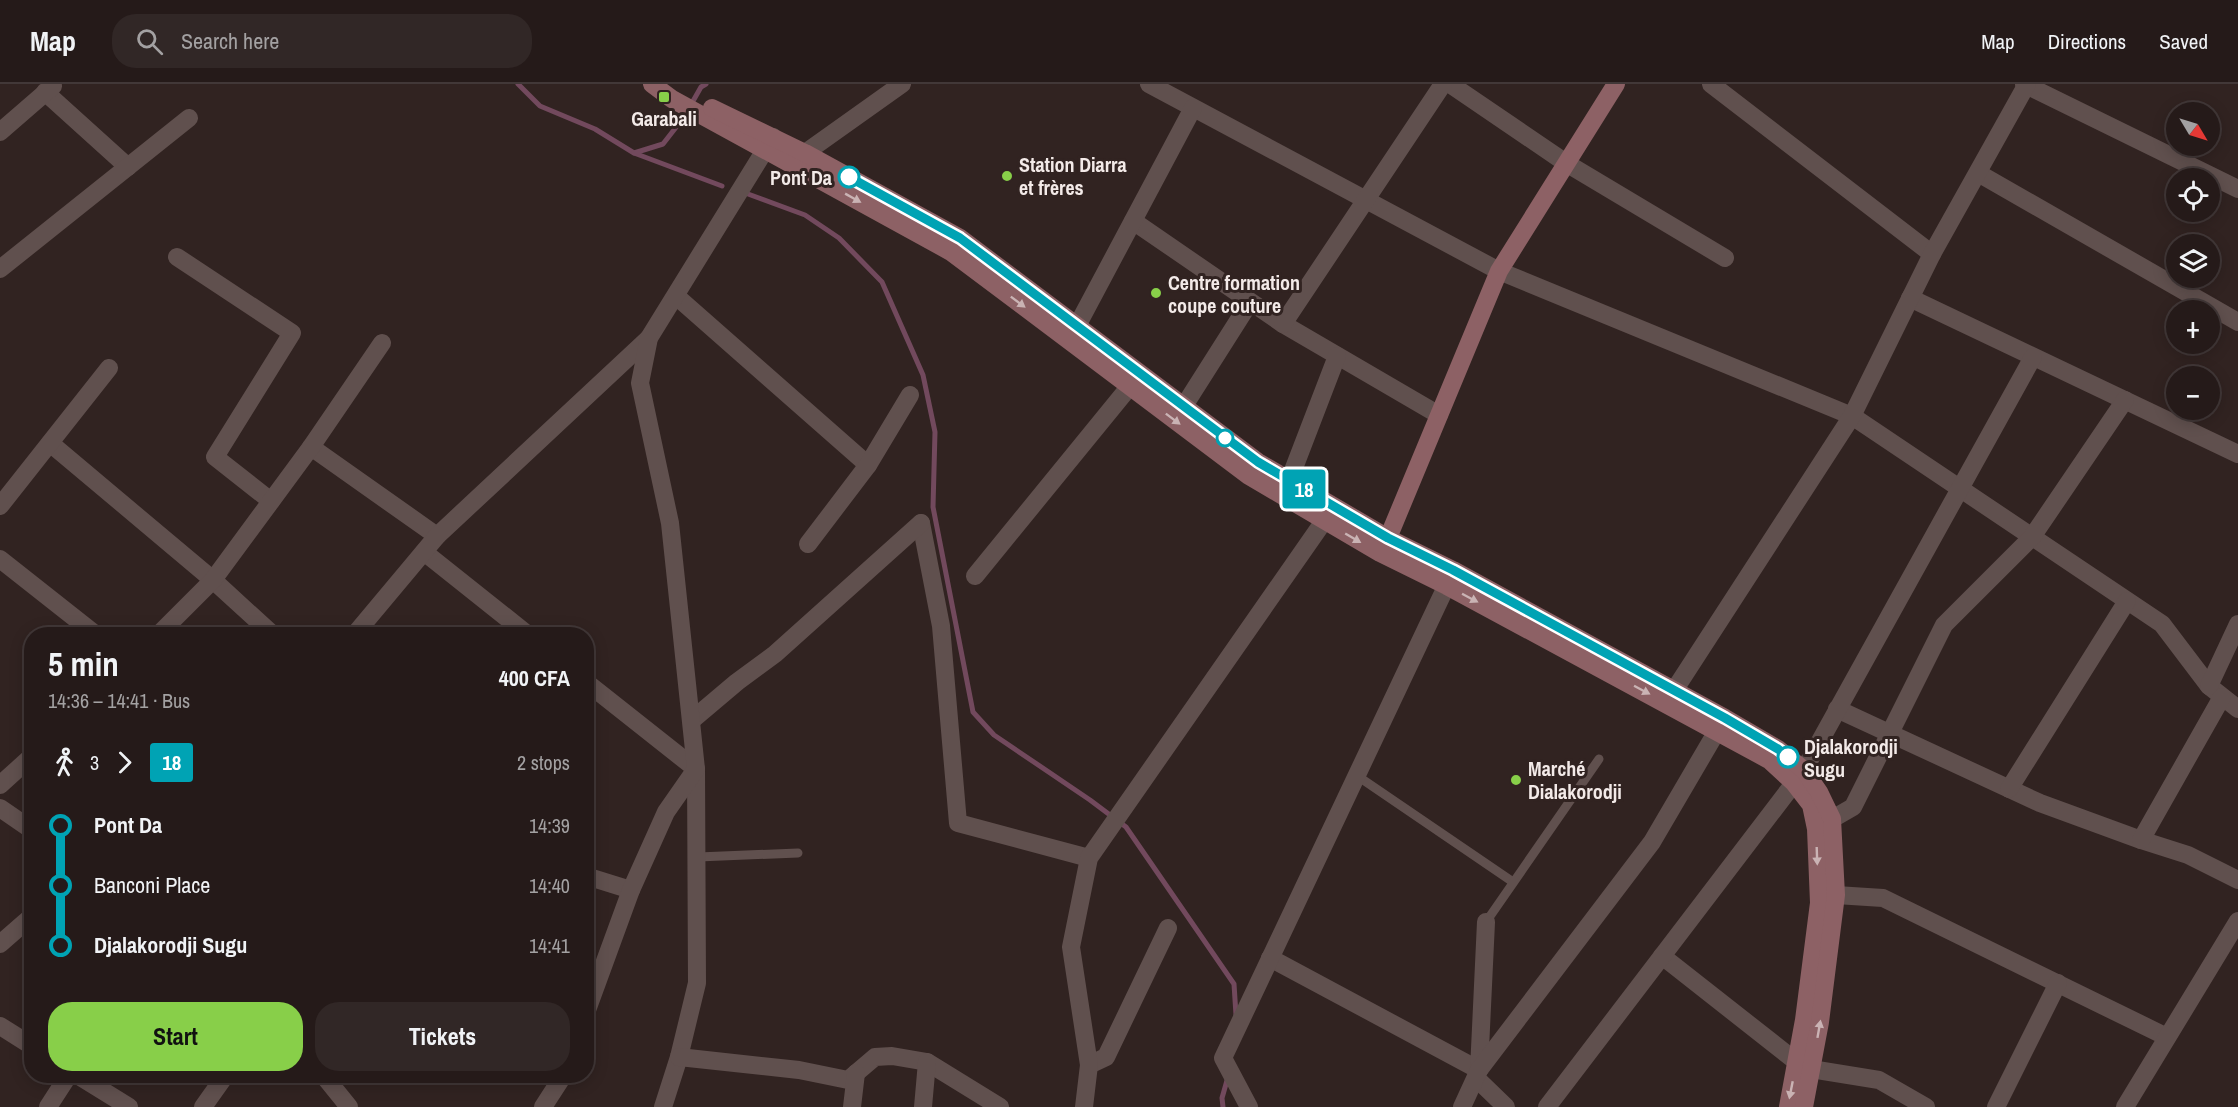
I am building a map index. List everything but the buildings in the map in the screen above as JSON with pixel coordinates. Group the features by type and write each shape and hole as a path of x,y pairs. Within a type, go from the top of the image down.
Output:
{"main road":[{"path":"652,84 674,91 712,115 801,161 960,238 1077,326 1135,380 1249,476 1286,488"},
{"path":"1384,546 1499,271 1616,84"},
{"path":"801,161 951,252 1135,380 1184,406 1258,462 1286,488 1384,546 1450,578 1721,725 1769,760 1799,776 1811,805 1824,824 1836,895 1820,1022 1806,1068 1788,1107"},
{"path":"1804,1107 1806,1068 1804,1020 1819,903 1824,824"}],"street":[{"path":"801,161 902,84"},
{"path":"1149,84 1499,271 1852,416 2162,624 2216,692 2238,709"},
{"path":"1283,324 1443,84"},
{"path":"1450,84 1566,163 1725,258"},
{"path":"1711,84 1932,254"},
{"path":"1670,697 1852,416 1932,254 2026,84 2238,189"},
{"path":"0,132 50,88 128,167"},
{"path":"1077,326 1193,108"},
{"path":"0,269 189,118"},
{"path":"361,627 437,536 649,338 769,144"},
{"path":"1978,172 2238,322"},
{"path":"1133,221 1283,324 1439,415"},
{"path":"177,257 292,333 215,457 271,501"},
{"path":"676,296 868,465"},
{"path":"1910,298 2238,454"},
{"path":"1184,406 1251,302"},
{"path":"649,338 640,383 670,524 692,720 696,769 698,857 697,982 663,1107"},
{"path":"166,627 213,580 311,447 382,343"},
{"path":"1286,488 1337,356"},
{"path":"1547,1107 1799,776 2033,357"},
{"path":"0,506 109,368"},
{"path":"975,576 1135,380"},
{"path":"808,544 868,465 910,395"},
{"path":"1824,824 1853,807 1944,625 2032,537 2125,400"},
{"path":"50,443 213,580 264,627"},
{"path":"311,447 437,536"},
{"path":"1084,1107 1089,1065 1071,947 1089,858 1329,514"},
{"path":"692,720 775,654 921,523 941,626 958,823 1089,858"},
{"path":"424,552 519,627"},
{"path":"0,559 86,627"},
{"path":"1249,1107 1223,1058 1450,578"},
{"path":"2009,789 2127,601"},
{"path":"2141,840 2216,692 2238,624"},
{"path":"594,688 696,769"},
{"path":"1837,709 2040,803 2188,855 2238,880"},
{"path":"1462,1107 1478,1074 1652,842 1721,725"},
{"path":"0,785 24,763"},
{"path":"594,983 666,812 696,769"},
{"path":"0,808 24,824"},
{"path":"594,878 632,890"},
{"path":"1836,895 1883,898 2167,1037"},
{"path":"2125,1107 2238,921"},
{"path":"1478,1074 1486,922"},
{"path":"0,944 24,923"},
{"path":"1089,1065 1106,1057 1168,928"},
{"path":"1662,956 1806,1068 1879,1080 1926,1107"},
{"path":"1270,958 1478,1074 1506,1107"},
{"path":"1996,1107 2058,983"},
{"path":"0,1026 24,1041"},
{"path":"678,1057 799,1070 848,1080 875,1057 892,1056 927,1062 1000,1107"},
{"path":"923,1107 927,1062"},
{"path":"852,1107 856,1073"},
{"path":"48,1107 64,1083"},
{"path":"90,1083 129,1107"},
{"path":"203,1107 220,1083"},
{"path":"330,1083 349,1107"},
{"path":"543,1107 558,1083"}],"lane":[{"path":"1486,922 1599,759"},
{"path":"1356,775 1513,882"},
{"path":"698,857 798,853"}],"waterway":[{"path":"518,84 540,106 595,129 634,153 722,186"},
{"path":"634,153 663,144 684,117 701,87 706,84"},
{"path":"748,194 805,215 839,238 882,282 923,375 935,432 933,507 973,712 994,735 1126,827 1234,984 1236,1015"},
{"path":"1223,1107 1222,1098 1228,1077"}],"bus line":[{"name":"18","path":"849,177 960,238 1258,462 1388,538 1453,570 1725,718 1788,757"}],"place":[{"name":"Garabali","path":"664,97"},
{"name":"Station Diarra et frères","path":"1007,176"},
{"name":"Pont Da","path":"849,177"},
{"name":"Centre formation coupe couture","path":"1156,293"},
{"name":"Djalakorodji Sugu","path":"1788,757"},
{"name":"Marché Dialakorodji","path":"1516,780"}]}
